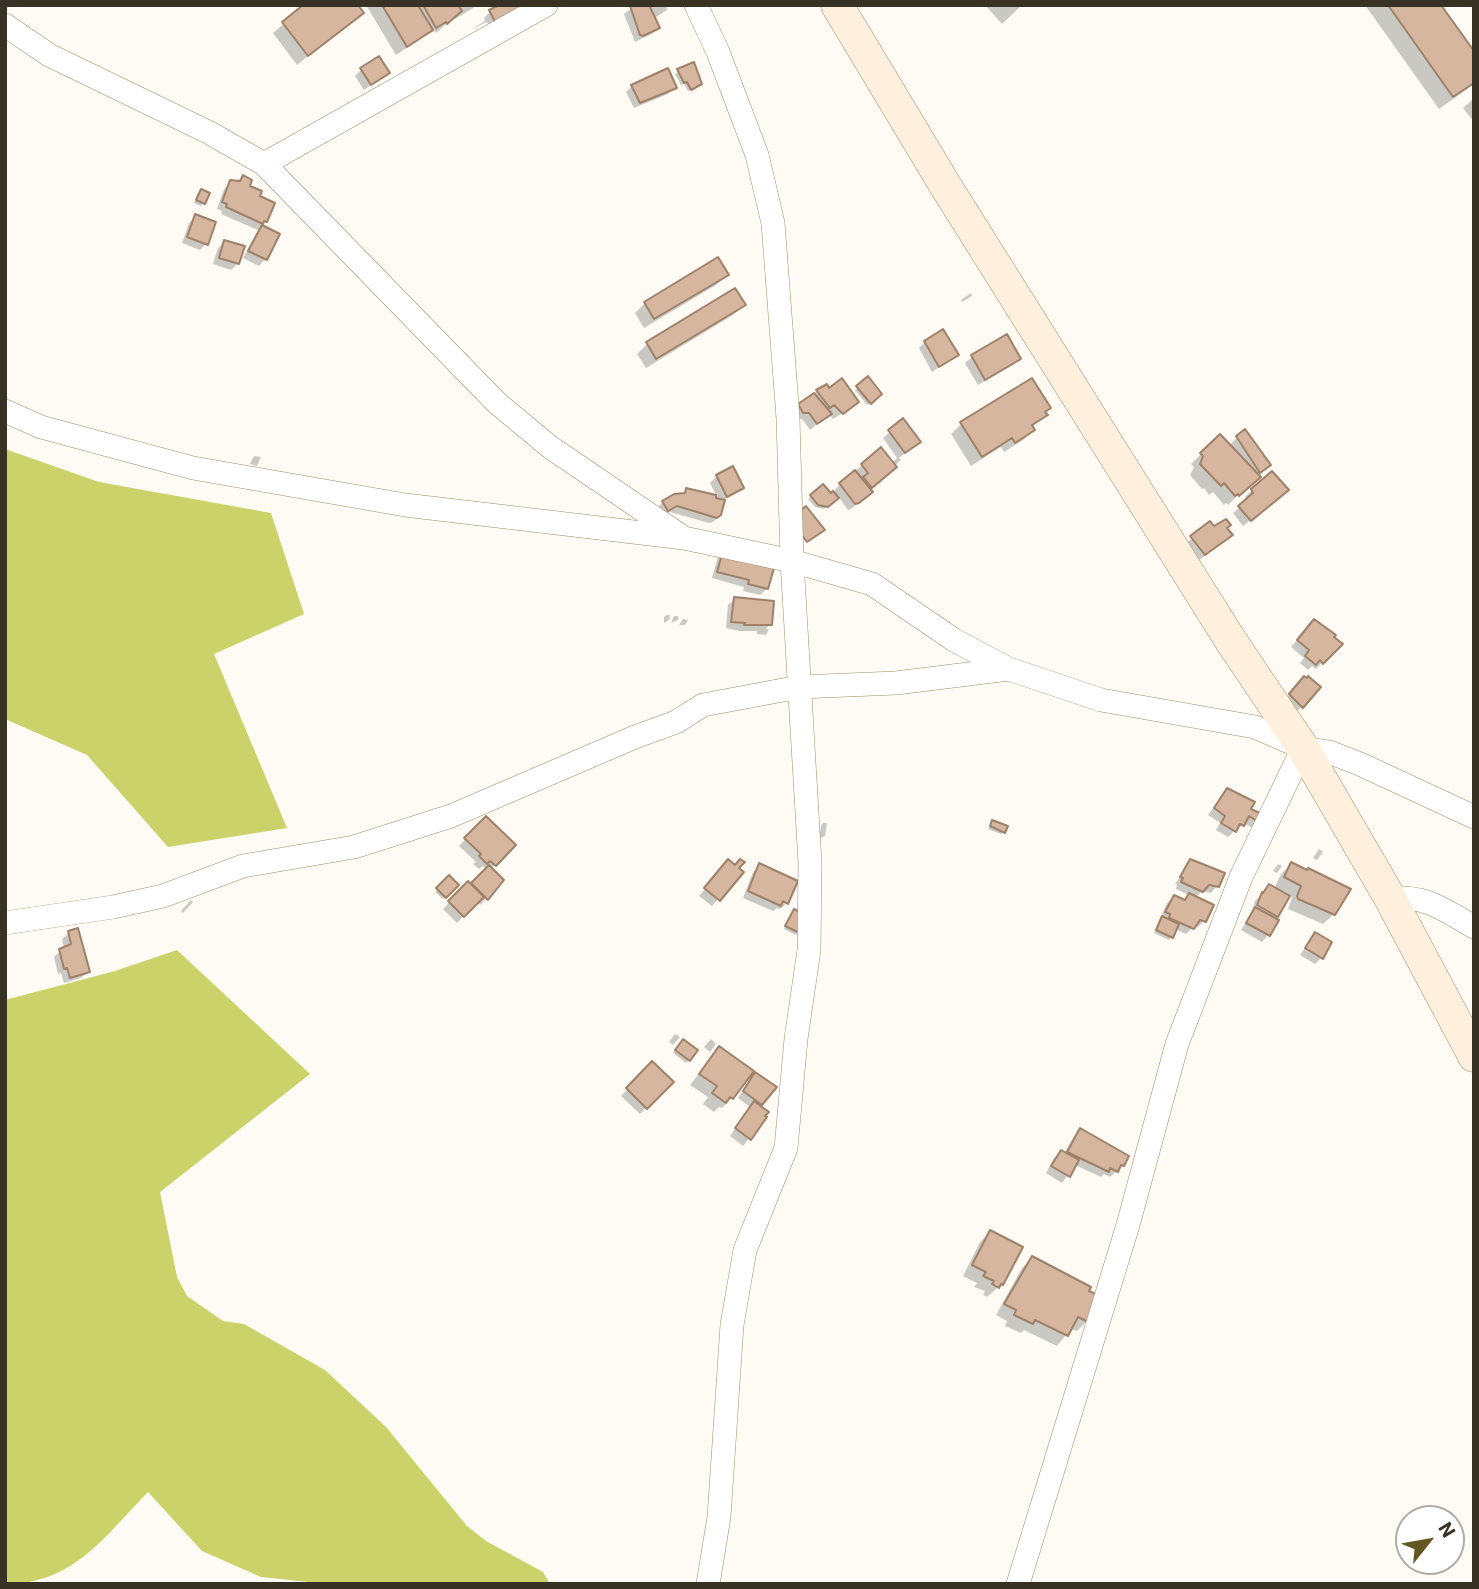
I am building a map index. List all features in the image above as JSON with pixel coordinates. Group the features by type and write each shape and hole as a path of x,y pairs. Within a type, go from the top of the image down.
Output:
{"street":[{"path":"264,164 547,5"},
{"path":"696,5 718,52 757,155 773,223 788,418 792,561 810,863 809,950 796,1039 786,1148 745,1250 732,1325 719,1517 708,1584"},
{"path":"837,5 960,209 1231,641 1303,748 1390,898 1474,1055"},
{"path":"5,25 49,55 210,134 264,164 497,403 550,447 684,538"},
{"path":"5,411 41,428 193,468 405,505 684,538 792,561 872,584 954,640 1009,669 1101,700 1255,727 1303,748 1329,752 1360,764 1474,817"},
{"path":"5,923 113,908 163,896 243,866 354,847 451,816 676,722 703,705 799,687 896,683 1009,669"},
{"path":"1018,1584 1128,1225 1177,1044 1241,877 1303,748"},
{"path":"1390,898 1409,897 1428,901 1474,927"}],"green space":[{"path":"5,449 99,482 271,513 304,614 214,654 287,828 168,847 87,755 5,719"},
{"path":"177,950 310,1074 160,1192 177,1277 187,1296 223,1321 244,1324 325,1370 386,1427 467,1526 486,1541 543,1572 550,1584 327,1584 261,1577 202,1551 148,1492 102,1541 69,1567 29,1582 5,1584 5,1000 115,971"}],"building":[{"path":"303,5 358,5 364,13 308,56 282,22"},
{"path":"382,5 418,5 433,30 407,47"},
{"path":"423,5 458,5 462,11 447,24 446,22 436,28"},
{"path":"499,5 528,5 496,24 489,10"},
{"path":"649,5 660,28 643,36 640,35 630,6"},
{"path":"1388,5 1441,5 1474,51 1474,83 1453,97"},
{"path":"379,56 390,73 371,85 360,68"},
{"path":"694,62 702,84 691,90 677,69"},
{"path":"668,68 677,88 640,103 631,85"},
{"path":"243,175 252,180 250,186 262,191 260,196 275,203 267,222 264,221 263,224 226,207 227,204 222,202 230,180 240,181"},
{"path":"201,189 210,193 205,204 196,200"},
{"path":"195,214 216,222 208,245 187,237"},
{"path":"262,225 280,234 267,260 248,251"},
{"path":"224,240 245,246 239,264 219,258"},
{"path":"718,257 729,275 654,319 644,302"},
{"path":"735,288 746,305 656,359 646,342"},
{"path":"943,329 959,355 939,367 924,341"},
{"path":"1007,334 1021,359 985,380 971,355"},
{"path":"868,376 882,394 871,404 856,386"},
{"path":"842,378 859,402 843,414 834,405 830,408 816,390 827,384 829,388"},
{"path":"1032,378 1051,408 1045,412 1048,415 1032,425 1035,430 1015,443 1012,438 982,457 960,422"},
{"path":"814,393 832,414 817,424 809,413 803,413 798,404"},
{"path":"903,418 921,442 905,453 888,430"},
{"path":"1245,429 1271,465 1260,473 1236,436"},
{"path":"1220,434 1261,477 1239,496 1235,496 1224,483 1221,486 1200,464 1203,456 1200,453"},
{"path":"881,447 897,467 872,488 863,477 868,473 861,464"},
{"path":"733,466 744,488 727,497 716,475"},
{"path":"855,470 873,492 855,504 839,483"},
{"path":"1272,471 1289,490 1251,521 1238,506 1253,493 1251,489"},
{"path":"823,484 839,498 828,507 818,505 810,495"},
{"path":"686,488 716,495 716,498 725,500 721,515 717,518 677,506 668,511 662,501 674,494 685,493"},
{"path":"806,506 825,530 807,542 797,529 794,516"},
{"path":"1226,519 1231,525 1227,528 1233,535 1205,555 1190,536 1210,521 1214,526"},
{"path":"724,547 776,561 768,589 748,584 749,580 717,572"},
{"path":"734,597 774,601 772,625 731,622"},
{"path":"1314,619 1336,635 1334,637 1343,644 1323,664 1320,660 1316,665 1305,656 1309,650 1297,640"},
{"path":"1304,676 1308,676 1321,687 1303,708 1289,694"},
{"path":"1227,788 1255,802 1251,809 1264,815 1260,823 1249,816 1244,826 1240,824 1236,832 1221,823 1225,816 1214,808"},
{"path":"486,816 516,845 496,866 490,861 487,864 479,856 481,854 464,838"},
{"path":"992,820 1008,826 1005,833 990,826"},
{"path":"728,859 735,865 740,859 745,862 739,868 744,872 720,901 704,888"},
{"path":"1190,859 1225,873 1219,887 1209,885 1203,892 1181,882 1183,878 1180,877"},
{"path":"1291,862 1351,889 1335,915 1298,899 1301,886 1284,877"},
{"path":"759,863 798,881 788,904 783,901 781,906 748,891"},
{"path":"489,865 504,880 488,900 471,883"},
{"path":"449,875 459,885 446,898 436,888"},
{"path":"468,881 484,897 464,917 448,901"},
{"path":"1269,884 1290,896 1278,917 1257,905 1262,892"},
{"path":"1189,893 1214,905 1206,922 1200,920 1194,929 1169,918 1170,914 1165,912 1174,895 1185,900"},
{"path":"1255,907 1279,920 1270,936 1246,923"},
{"path":"794,909 808,916 800,933 785,926"},
{"path":"1162,916 1179,924 1173,938 1156,930"},
{"path":"78,928 90,972 70,978 67,968 64,969 59,949 71,944 68,931"},
{"path":"1315,932 1332,942 1323,959 1305,948"},
{"path":"683,1039 698,1050 690,1061 675,1050"},
{"path":"719,1046 754,1071 733,1099 730,1097 726,1103 712,1093 717,1086 699,1074"},
{"path":"652,1061 674,1082 647,1109 626,1088"},
{"path":"755,1072 777,1087 762,1105 743,1091"},
{"path":"754,1101 769,1112 751,1140 735,1128"},
{"path":"1080,1128 1129,1156 1118,1172 1110,1168 1109,1172 1067,1152"},
{"path":"1061,1150 1079,1160 1070,1177 1051,1166"},
{"path":"990,1230 1023,1247 999,1288 992,1284 994,1281 983,1276 986,1272 972,1265"},
{"path":"1032,1256 1091,1287 1089,1291 1098,1295 1088,1322 1078,1317 1068,1336 1035,1320 1033,1324 1014,1315 1016,1310 1004,1304"}]}
